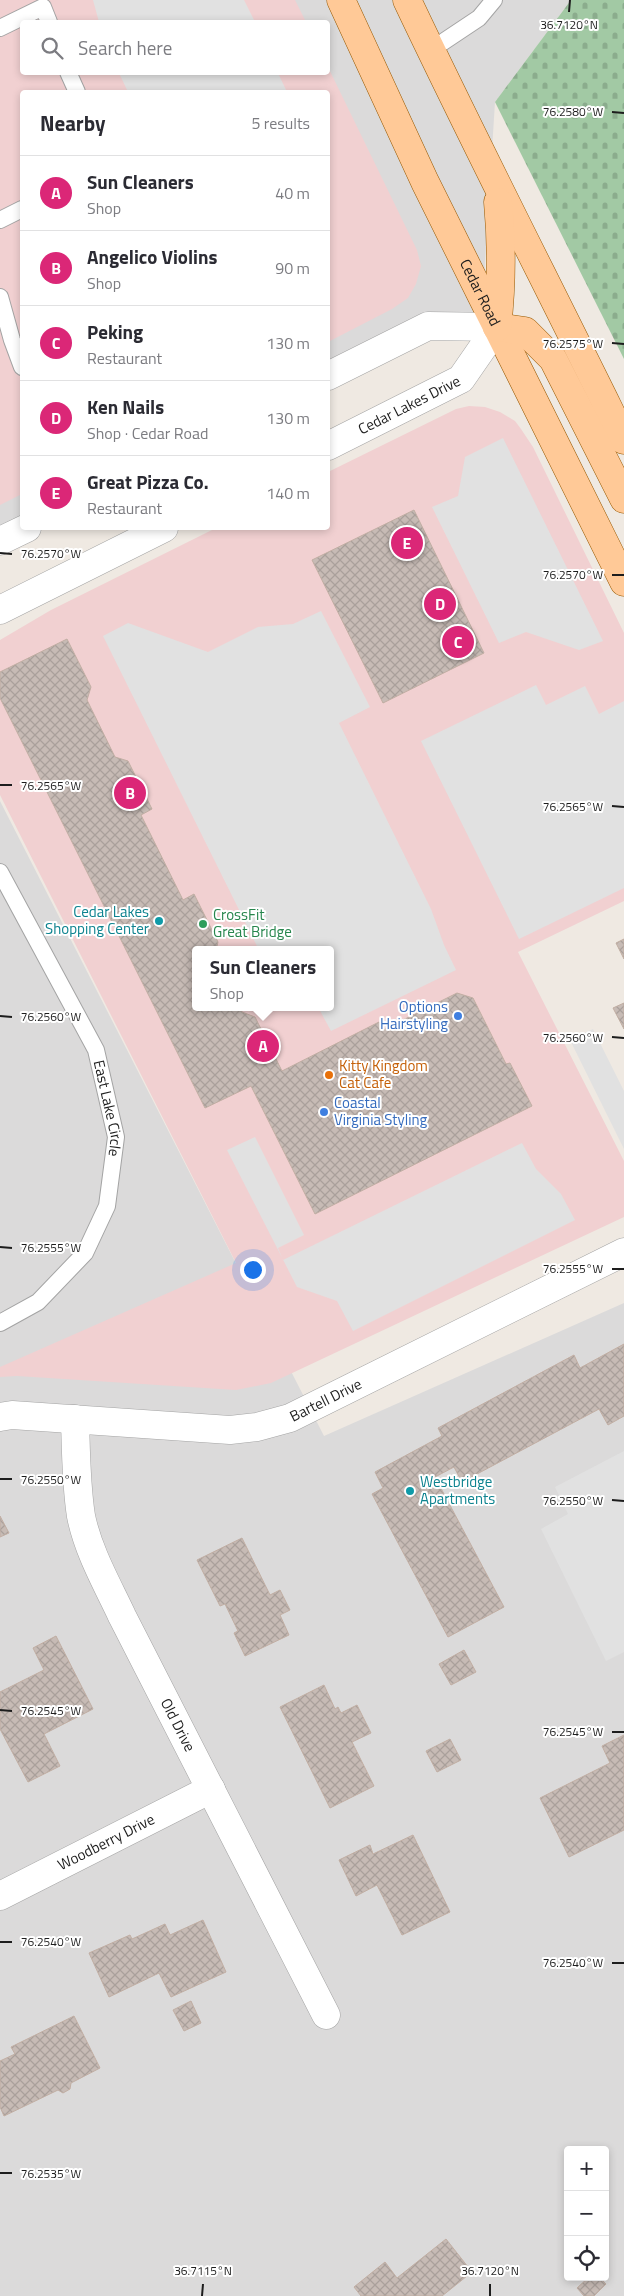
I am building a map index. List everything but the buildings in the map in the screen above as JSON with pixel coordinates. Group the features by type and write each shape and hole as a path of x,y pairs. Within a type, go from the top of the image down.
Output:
{"main road":[{"name":"Cedar Road","path":"341,0 425,182 624,582"},
{"path":"407,0 496,184 624,440"},
{"path":"496,184 502,242 502,270 497,327 525,331 553,359 624,498"}],"street":[{"path":"330,375 428,326 497,327"},
{"name":"Cedar Lakes Drive","path":"330,445 460,379 497,327"},
{"path":"0,541 23,530"},
{"path":"0,610 160,530"},
{"name":"Bartell Drive","path":"0,1417 12,1415 230,1430 257,1427 290,1418 624,1252"},
{"name":"Old Drive","path":"75,1420 78,1486 82,1518 92,1553 326,2015"},
{"name":"Woodberry Drive","path":"0,1896 211,1789"}],"lane":[{"path":"431,50 479,18 494,0"},
{"path":"0,28 43,7 48,20"},
{"path":"70,75 77,90"},
{"path":"0,220 20,210"},
{"path":"0,296 20,362"},
{"name":"East Lake Circle","path":"0,872 96,1050 116,1137 107,1206 85,1253 38,1302 0,1324"}],"shaded area":[{"path":"0,0 571,0 495,102 482,310 330,385 330,90 20,90 20,530 0,547"},
{"path":"0,0 295,0 305,20 20,20 20,75 330,75 330,71 417,250 421,266 416,284 408,298 392,309 330,341 330,90 20,90 20,495 0,505"},
{"path":"93,0 244,0 254,20 98,20"},
{"path":"120,75 279,75 286,90 127,90"},
{"path":"469,406 485,407 500,412 515,421 533,447 624,633 624,901 518,952 624,1161 624,1217 271,1383 236,1390 17,1376 0,1377 0,1367 236,1263 0,795 0,640 51,610 212,530 330,530 330,471 456,409"},
{"path":"503,438 603,641 579,650 526,632 499,643 432,507 458,496 465,457"},
{"path":"321,611 370,707 339,723 431,909 444,945 456,970 331,1031 320,1011 334,1011 334,946 257,946 103,636 128,623 208,652 258,627 293,624"},
{"path":"536,685 546,705 585,686 599,714 624,701 624,888 519,939 421,741"},
{"path":"0,801 324,1436 624,1303 624,2296 0,2296"},
{"path":"593,1029 624,1091 624,1149 570,1040"},
{"path":"255,1137 304,1235 278,1248 282,1258 227,1150"},
{"path":"522,1143 536,1169 561,1194 575,1220 353,1331 337,1301 297,1287 283,1260"},
{"path":"624,1451 624,1652 606,1661 541,1529 568,1514 555,1487"}],"green space":[{"path":"571,0 624,0 624,359 495,102"}],"place":[{"name":"Great Pizza Co.","path":"407,543"},
{"name":"Ken Nails","path":"440,604"},
{"name":"Peking","path":"458,642"},
{"name":"Angelico Violins","path":"130,793"},
{"name":"Cedar Lakes Shopping Center","path":"159,921"},
{"name":"CrossFit Great Bridge","path":"203,924"},
{"name":"Options Hairstyling","path":"458,1016"},
{"name":"Sun Cleaners","path":"263,1046"},
{"name":"Kitty Kingdom Cat Cafe","path":"329,1075"},
{"name":"Coastal Virginia Styling","path":"324,1112"},
{"name":"Westbridge Apartments","path":"410,1491"}]}
